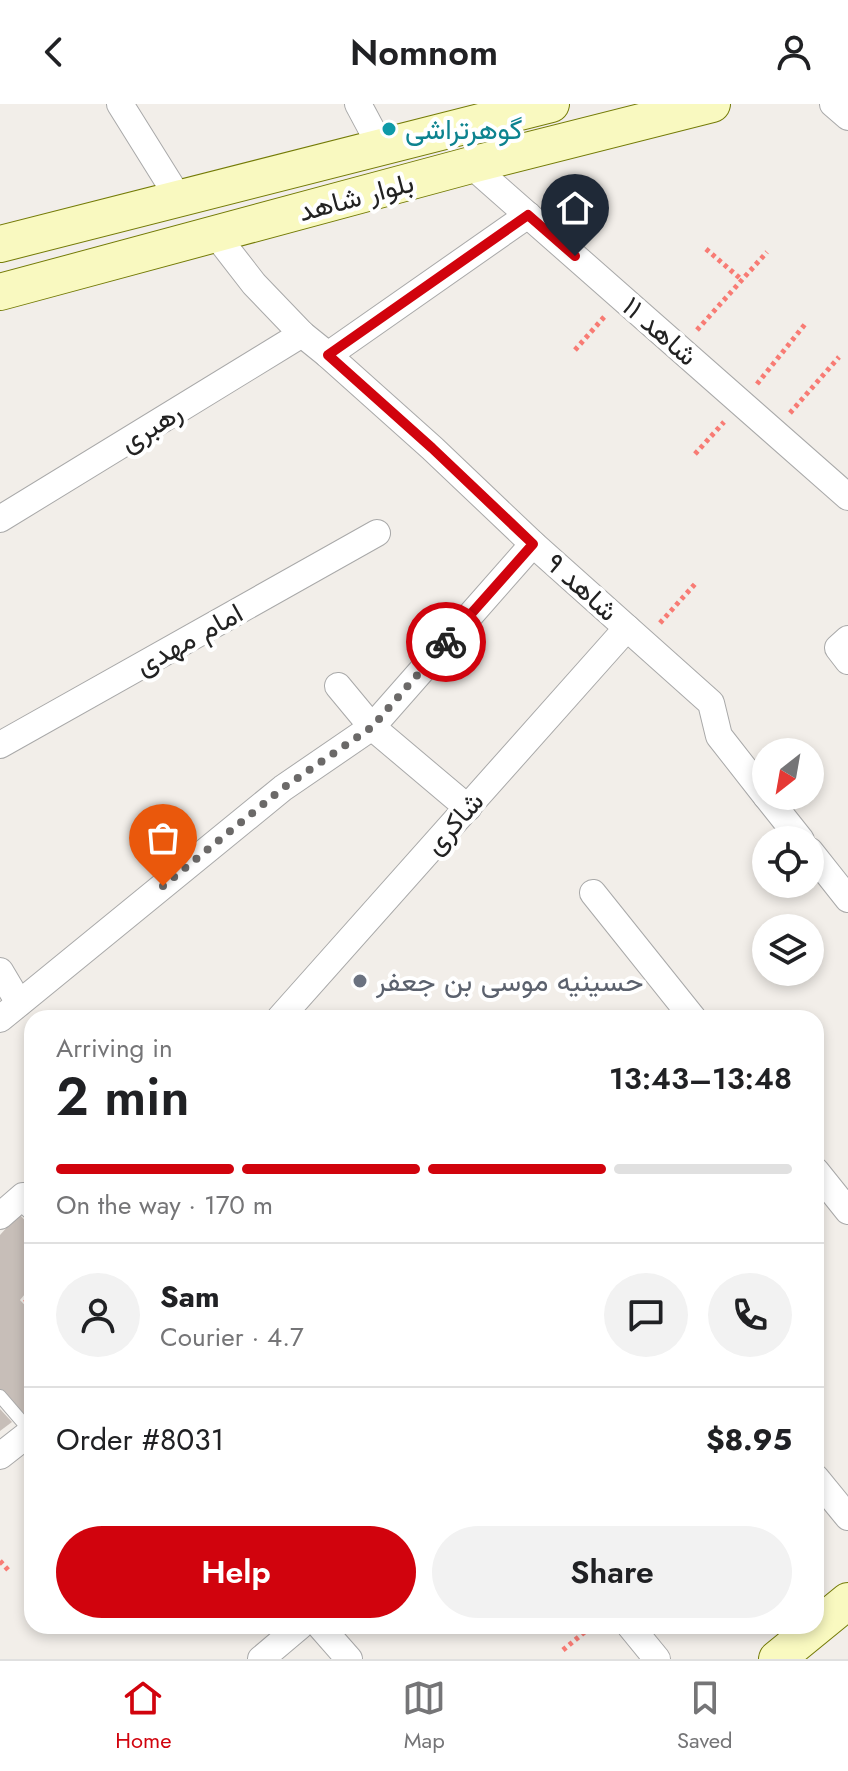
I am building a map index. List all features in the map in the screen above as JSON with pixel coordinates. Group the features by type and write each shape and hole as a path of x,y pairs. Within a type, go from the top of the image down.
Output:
{"main road":[{"name":"بلوار شاهد","path":"0,244 551,104"},
{"name":"بلوار شاهد","path":"0,292 471,165 712,104"},
{"path":"824,1621 848,1601"},
{"path":"777,1659 808,1634"}],"street":[{"path":"120,104 178,197"},
{"path":"358,104 381,147"},
{"path":"833,104 848,117"},
{"name":"شاهد ۱۱","path":"471,165 848,497"},
{"path":"328,355 528,215"},
{"name":"شاهد ۹","path":"216,235 254,284 302,334 432,448 533,544 711,703 719,736 752,778"},
{"name":"رهبری","path":"0,519 302,334"},
{"name":"امام مهدی","path":"0,745 377,533"},
{"path":"0,971 10,1011 283,788 372,727 533,544"},
{"name":"شاکری","path":"287,1010 468,808 635,635"},
{"path":"338,686 372,727 468,808"},
{"path":"777,810 790,826"},
{"path":"824,869 848,899"},
{"path":"593,893 687,1010"},
{"path":"824,1181 848,1211"},
{"path":"0,1216 24,1203"},
{"path":"0,1456 24,1437"},
{"path":"824,1488 848,1517"},
{"path":"261,1659 291,1634"},
{"path":"327,1634 349,1659"},
{"path":"637,1634 657,1659"}],"lane":[{"path":"0,1396 24,1424"}],"path":[{"path":"706,249 742,280"},
{"path":"681,349 767,252"},
{"path":"575,350 621,297"},
{"path":"695,454 806,323"},
{"path":"774,431 839,357"},
{"path":"635,635 695,584"},
{"path":"0,1561 10,1572"},
{"path":"563,1650 582,1634"}],"building":[{"path":"19,1214 24,1219 24,1295 20,1300 24,1304 24,1414 20,1416 0,1392 0,1235"},
{"path":"0,1409 12,1422 0,1431"}],"way so far":[{"path":"163,886 283,788 372,727 446,642"}],"place":[{"name":"گوهرتراشی","path":"389,129"},
{"name":"حسینیه موسی بن جعفر","path":"360,981"}],"route":[{"path":"446,642 533,544 328,355 528,215 575,256"}]}
